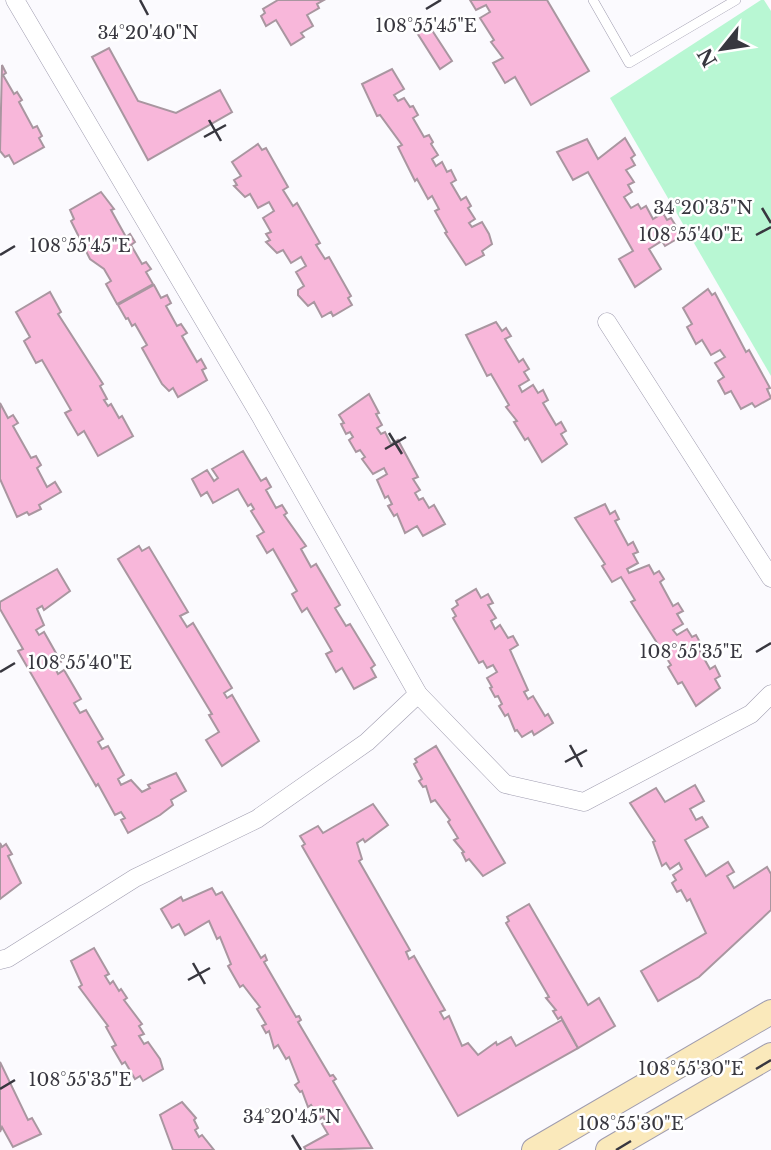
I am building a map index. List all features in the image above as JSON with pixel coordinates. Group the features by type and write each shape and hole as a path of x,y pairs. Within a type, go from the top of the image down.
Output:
{"main road":[{"path":"534,1150 771,1012"},
{"path":"608,1150 771,1055"}],"street":[{"path":"15,0 261,417 418,694 505,784 584,802 751,714 771,694"},
{"path":"607,322 771,578"},
{"path":"0,960 8,958 135,878 257,819 367,743 418,694"}],"lane":[{"path":"593,0 629,63 736,0"}],"green space":[{"path":"764,0 771,11 771,376 610,98"}],"building":[{"path":"278,0 324,0 317,4 319,8 307,15 313,26 301,33 304,37 291,45 276,20 266,26 261,16 265,13 263,9"},
{"path":"470,0 547,0 589,71 531,105 515,77 505,83 493,63 503,58 491,42 494,40 480,18 490,12 486,5 476,10"},
{"path":"426,21 452,61 440,69 414,28"},
{"path":"109,48 138,101 176,113 220,90 232,112 148,160 92,57"},
{"path":"2,65 6,73 3,75 14,94 17,92 22,100 19,102 33,128 37,126 44,147 14,164 9,155 5,157 0,151"},
{"path":"392,69 404,89 394,95 398,101 404,98 410,107 413,106 418,115 413,118 424,137 429,135 438,155 432,159 436,166 442,162 447,172 451,170 456,180 451,183 461,200 466,197 471,206 468,208 475,219 469,223 472,227 482,222 489,234 492,244 482,251 484,255 466,265 445,233 447,232 435,211 439,209 432,196 428,199 417,179 415,181 398,147 402,145 380,115 377,116 362,84"},
{"path":"625,138 635,155 631,158 635,165 626,170 634,182 628,185 632,192 624,197 631,208 638,204 641,209 646,206 653,219 663,213 667,220 671,218 682,236 665,246 662,241 649,249 661,269 635,287 619,259 633,251 588,172 573,180 557,152 587,139 598,159"},
{"path":"258,144 262,150 266,148 288,187 283,190 293,206 297,203 320,243 316,245 325,259 329,257 351,296 348,298 352,305 333,316 331,312 322,317 314,302 308,306 298,295 298,290 304,286 296,272 306,266 301,257 291,263 283,250 277,253 266,242 270,240 266,234 271,232 263,218 274,211 269,202 258,208 250,194 245,197 234,186 237,185 234,180 241,176 232,162"},
{"path":"101,192 114,209 111,210 126,237 130,234 135,242 131,245 142,264 146,262 151,269 146,272 153,284 117,304 106,284 111,281 104,269 90,259 71,221 74,219 70,210"},
{"path":"154,285 161,298 167,295 171,303 166,306 177,326 181,324 187,333 182,336 197,362 201,359 206,368 202,370 207,380 178,397 173,388 169,391 162,384 142,348 147,345 135,324 132,326 118,305"},
{"path":"708,289 712,295 715,293 746,352 749,350 770,388 767,389 771,398 755,407 752,403 741,409 731,391 725,394 718,381 724,377 715,363 725,357 720,350 711,355 702,340 696,344 687,327 692,324 683,308"},
{"path":"50,292 61,312 58,314 103,384 100,386 107,399 104,400 108,406 111,404 119,418 122,416 133,436 98,456 84,431 78,435 65,413 71,410 42,360 36,363 24,341 30,337 16,312"},
{"path":"496,322 502,331 506,328 511,336 505,339 519,362 523,359 529,369 524,372 529,380 519,386 522,392 533,385 538,393 543,390 548,400 543,403 556,425 561,422 566,431 561,434 567,444 542,462 528,438 525,440 514,422 517,421 506,407 509,405 491,374 487,376 466,335"},
{"path":"369,394 382,425 377,428 381,434 385,432 391,444 398,440 418,477 413,479 420,490 415,493 419,500 423,498 429,508 434,505 445,524 423,536 417,526 405,533 397,514 394,516 388,506 392,504 388,496 385,498 377,480 387,474 384,468 373,474 362,459 365,457 360,450 356,452 349,440 353,437 350,432 346,434 341,424 344,423 339,415"},
{"path":"0,403 8,418 13,415 18,423 13,426 31,458 36,456 41,465 37,468 47,487 55,482 61,492 39,505 41,509 29,515 27,512 17,517 0,479"},
{"path":"243,451 261,481 266,478 271,487 266,490 276,508 282,505 287,513 284,515 306,546 301,549 311,567 316,564 340,605 335,608 346,626 350,624 375,665 371,668 376,677 354,689 342,668 336,672 326,654 332,651 307,608 302,612 292,594 297,591 273,549 267,553 257,536 264,532 251,511 254,509 251,504 248,506 238,489 213,503 207,492 201,496 192,479 207,470 214,481 218,478 212,469"},
{"path":"605,504 610,514 615,511 619,519 615,521 628,545 633,542 638,552 633,554 638,563 627,569 629,573 649,565 654,574 659,571 664,579 660,582 673,606 678,603 683,611 677,614 683,624 673,630 677,635 687,629 692,637 696,635 701,644 697,646 710,669 715,666 720,676 715,679 720,688 696,706 682,682 678,684 668,667 671,665 631,602 635,600 621,577 612,582 602,566 605,564 575,518"},
{"path":"139,546 142,551 149,547 188,612 180,616 187,627 193,623 232,688 224,693 227,698 232,695 259,741 222,766 206,740 219,732 209,715 212,714 118,559"},
{"path":"57,569 70,591 44,610 42,606 37,609 44,625 36,630 39,635 44,632 61,662 54,666 58,674 64,670 81,699 74,703 80,713 86,710 103,739 98,742 102,749 108,746 124,775 118,779 121,785 131,780 142,792 150,788 148,785 176,773 186,791 171,800 173,805 160,815 128,833 121,820 125,818 121,812 115,815 98,784 96,786 18,651 23,649 0,609 0,602"},
{"path":"476,589 481,598 488,594 493,603 488,605 496,618 491,621 495,629 500,625 508,638 513,636 518,645 510,650 528,690 524,692 528,699 533,696 545,716 548,714 553,723 534,735 532,731 522,737 515,731 508,714 505,716 499,706 502,704 498,696 495,697 490,688 492,687 487,678 497,672 493,665 487,668 483,661 479,663 453,618 456,616 452,609 458,605 456,601"},
{"path":"436,746 505,863 483,876 469,859 466,861 462,853 464,852 454,840 458,838 448,822 450,820 435,800 431,802 426,786 423,787 419,781 422,779 414,764 417,762 415,759"},
{"path":"695,785 704,801 690,809 696,820 702,817 708,827 685,840 706,876 728,862 734,872 727,876 734,888 767,867 771,874 771,910 699,977 658,1001 641,971 706,933 690,899 687,901 681,890 677,892 672,883 676,880 673,875 682,869 679,863 670,869 666,863 662,866 653,842 655,841 630,803 656,788 665,802"},
{"path":"373,804 388,825 365,842 363,839 357,843 362,859 359,861 410,950 406,952 409,959 414,956 445,1010 440,1012 444,1019 449,1016 462,1046 468,1043 478,1055 496,1042 497,1045 511,1037 516,1046 562,1020 578,1048 458,1116 302,846 305,844 300,836 318,826 323,833"},
{"path":"0,843 2,847 6,844 12,854 8,856 21,883 0,899"},
{"path":"212,888 216,895 222,892 261,958 265,955 267,960 264,962 296,1017 299,1016 301,1020 298,1022 330,1076 333,1075 336,1079 333,1081 372,1148 306,1150 304,1147 328,1134 322,1124 326,1122 323,1117 320,1119 311,1105 308,1107 302,1091 295,1085 299,1082 289,1057 286,1059 278,1045 274,1048 269,1031 266,1033 262,1026 266,1024 257,1009 260,1007 243,985 240,987 228,966 231,964 220,937 217,939 209,921 185,935 179,924 172,928 161,909 181,897 183,901"},
{"path":"529,904 588,1005 599,998 615,1026 578,1048 561,1017 558,1019 553,1011 556,1010 546,998 549,997 506,923 509,921 507,917"},
{"path":"94,948 109,974 105,976 110,984 113,981 119,991 121,989 127,998 124,1000 142,1024 139,1026 144,1034 139,1036 144,1044 148,1042 160,1059 163,1069 143,1081 140,1076 135,1079 125,1062 122,1064 112,1047 116,1045 106,1027 108,1026 79,987 82,985 71,961"},
{"path":"0,1062 28,1120 32,1118 41,1134 13,1147 2,1127 0,1132"},
{"path":"182,1102 196,1118 194,1120 198,1128 195,1130 199,1137 202,1135 214,1150 173,1150 160,1115"}]}
